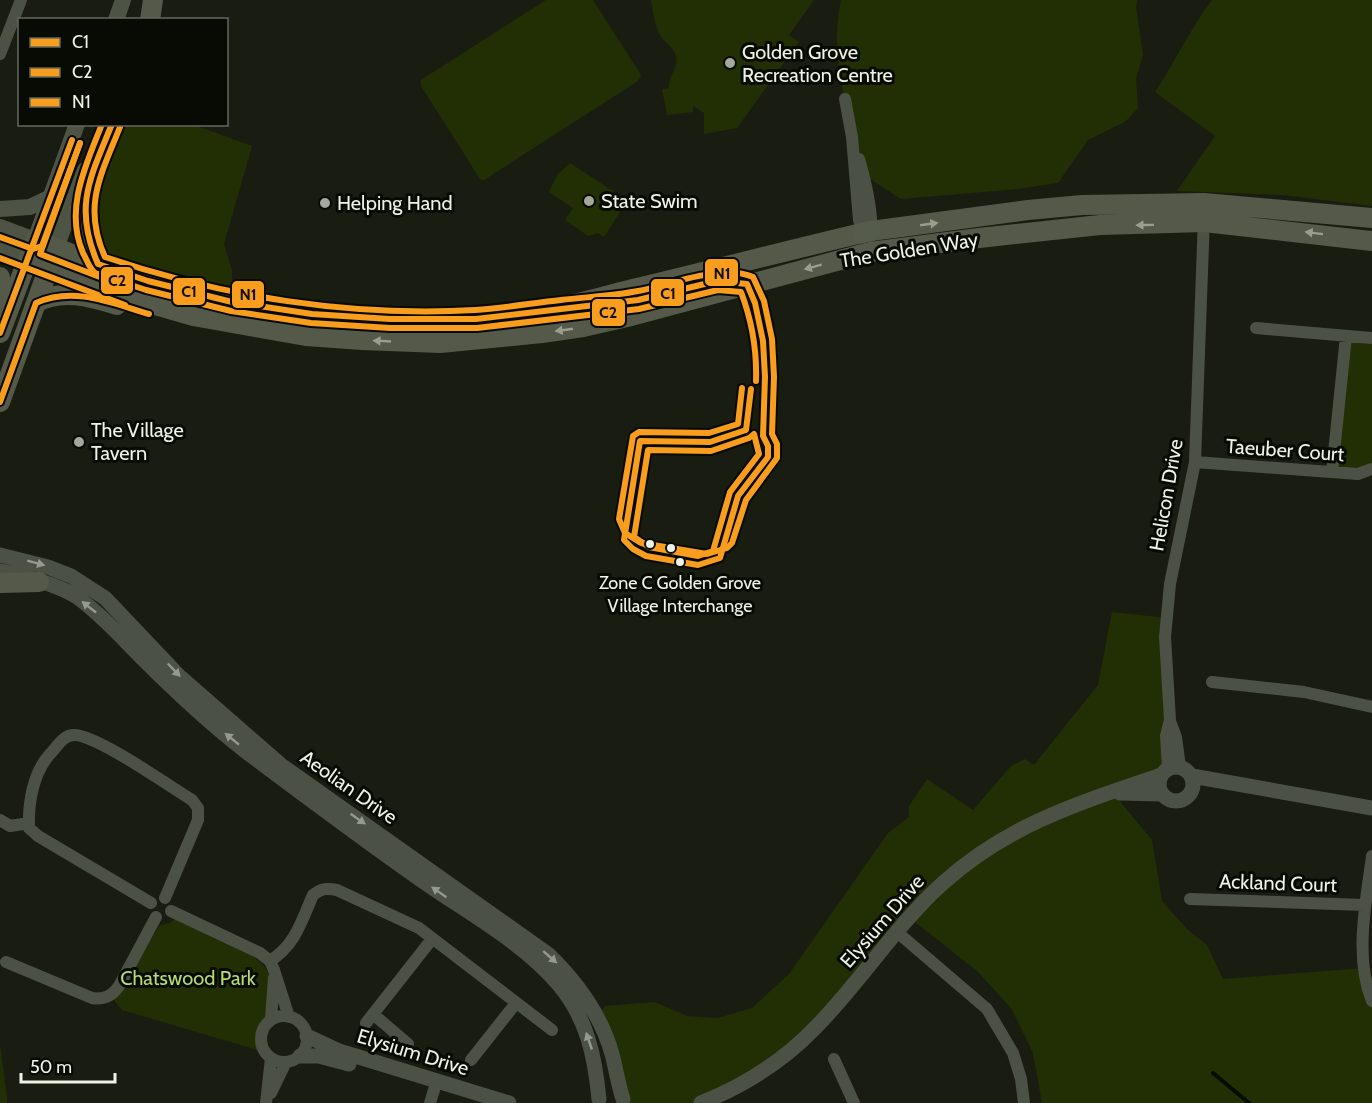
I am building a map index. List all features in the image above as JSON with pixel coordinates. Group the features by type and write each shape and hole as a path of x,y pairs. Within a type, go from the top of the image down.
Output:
{"main road":[{"path":"117,18 123,0"},
{"path":"141,18 147,0"},
{"path":"150,18 153,0"},
{"path":"0,333 76,126"},
{"path":"0,402 101,126"},
{"path":"98,264 87,242 83,209 87,191 111,126"},
{"path":"0,209 30,207 51,197"},
{"name":"The Golden Way","path":"0,227 148,281 232,302 312,314 436,320 476,319 538,312 867,232 1028,210 1082,206 1204,213 1372,218"},
{"name":"The Golden Way","path":"0,248 145,303 202,318 306,336 440,343 583,327 870,252 1204,213 1372,241"},
{"path":"538,312 638,300 717,281 747,284 740,263"},
{"path":"0,277 0,294"},
{"path":"36,303 49,296 68,295 99,299 149,314 202,318"},
{"path":"436,320 440,343"},
{"path":"0,583 39,582"}],"street":[{"path":"0,54 21,0"},
{"path":"845,99 852,138 859,220 867,232 870,252"},
{"name":"Helicon Drive","path":"1179,775 1166,736 1170,720 1165,637 1179,534 1195,462 1204,213"},
{"path":"1256,328 1372,338"},
{"path":"1332,472 1346,336"},
{"name":"Taeuber Court","path":"1195,462 1358,474 1372,469"},
{"name":"Aeolian Drive","path":"0,555 48,567 71,576 105,598 179,676 281,765 548,954 582,992 603,1028 625,1101"},
{"name":"Aeolian Drive","path":"0,572 39,582 74,596 94,610 202,715 243,748 386,856 534,960 560,986 572,1004 589,1039 596,1062 597,1101"},
{"path":"1212,682 1304,692 1372,707"},
{"path":"152,903 38,836 29,828 29,814 37,773 44,761 65,737 74,735 100,743 192,800 198,808 198,820 165,898"},
{"path":"1162,794 1159,788 1179,775 1372,808"},
{"name":"Elysium Drive","path":"701,1103 748,1081 796,1046 823,1020 897,932 942,884 992,845 1053,813 1112,793 1179,775 1187,797 1176,801 1162,794 1112,793"},
{"path":"0,820 10,826 29,823"},
{"path":"1372,856 1365,905 1363,956 1372,1001"},
{"path":"271,1019 272,965 294,939 313,895 326,888 337,890 419,928 552,1030"},
{"path":"158,898 165,898 169,902 171,912 164,918 156,917 151,911 152,903 158,898"},
{"name":"Ackland Court","path":"1190,899 1365,905"},
{"path":"171,912 260,953 272,965 289,1017"},
{"path":"6,962 92,998 107,997 119,986 156,917"},
{"path":"897,932 987,1009 1013,1053 1021,1079 1024,1103"},
{"path":"408,1044 370,1018 432,939"},
{"path":"471,1060 516,1003"},
{"path":"279,1016 289,1017 300,1022 307,1036 306,1044 293,1059 266,1103 271,1058 262,1047 261,1040 264,1026 271,1019 279,1016"},
{"name":"Elysium Drive","path":"307,1036 434,1091 509,1103"},
{"name":"Elysium Drive","path":"293,1059 312,1055 326,1058 476,1103"},
{"path":"271,1058 293,1059"},
{"path":"834,1059 854,1103"},
{"path":"597,1101 607,1096 615,1096 625,1101"}],"green space":[{"path":"546,0 593,0 641,75 638,81 484,180 480,179 421,86 421,80"},
{"name":"Golden Grove Recreation Centre","path":"651,0 814,0 789,35 799,42 737,128 704,134 704,113 693,106 693,112 667,115 662,89 669,88 677,60 672,49 659,33"},
{"path":"841,0 1137,0 1143,55 1136,78 1138,108 1126,121 1088,140 1058,183 1018,189 901,199 864,175 847,110 839,66 837,44"},
{"path":"1212,0 1372,0 1372,206 1282,195 1177,191 1215,136 1155,92"},
{"path":"104,126 197,126 252,146 224,244 232,270 232,302 98,264 87,191"},
{"name":"State Swim","path":"570,163 619,195 612,206 620,212 604,237 598,233 588,236 565,220 573,208 549,192 557,175"},
{"path":"1346,336 1372,338 1372,469 1332,472"},
{"path":"1112,612 1167,618 1168,768 1113,793 1152,840 1162,901 1187,929 1207,945 1223,979 1365,968 1372,1001 1372,1103 1042,1103 1033,1053 1011,1008 977,971 910,918 788,1052 696,1103 626,1103 597,1017 605,1006 655,1002 687,1016 718,1018 752,1008 789,974 888,833 909,817 909,806 927,779 973,810 1011,766 1025,759 1034,765 1098,685"},
{"name":"Chatswood Park","path":"175,918 251,954 269,973 267,1017 259,1028 257,1037 261,1051 122,1010 113,999 119,994 159,926 172,922"},
{"path":"0,1045 7,1097 7,1103 0,1103"}],"waterway":[{"path":"1213,1073 1249,1103"}],"transit line":[{"name":"C2","path":"101,126 84,171 76,204 78,237 83,253 95,273 146,290 231,311 311,323 390,328 477,328 639,309 718,290 741,292 753,336 756,381"},
{"name":"C1","path":"111,126 87,193 87,226 98,264 148,281 232,302 312,314 390,319 476,319 638,300 717,281 747,284 755,303 763,341 765,377 763,436 768,446 768,457 738,496 720,558 698,565 646,556 633,549 624,540 640,441 710,442 746,430 751,389"},
{"name":"N1","path":"120,127 101,176 95,206 98,239 105,257 195,283 287,301 334,307 428,311 475,310 619,294 696,276 726,272 753,277 764,301 772,339 774,377 772,434 777,444 777,458 746,500 732,543 727,548 707,554 641,543 625,533 619,519 633,436 639,432 709,433 738,424 742,388"},
{"name":"C1","path":"0,333 72,140"},
{"name":"C2","path":"0,237 33,249 42,246 80,143"},
{"name":"N1","path":"80,143 40,254 131,289"},
{"name":"C2","path":"0,258 125,305"},
{"name":"C1","path":"0,402 36,303 50,298 78,296 107,301 149,314"},
{"name":"C2","path":"754,434 759,454 730,492 713,551 698,556 649,547 634,537 648,450 711,451 749,438 754,434"}],"place":[{"name":"Golden Grove Recreation Centre","path":"730,63"},
{"name":"State Swim","path":"589,201"},
{"name":"Helping Hand","path":"325,203"},
{"name":"The Village Tavern","path":"79,442"},
{"name":"Zone C Golden Grove Village Interchange","path":"680,562"}]}
